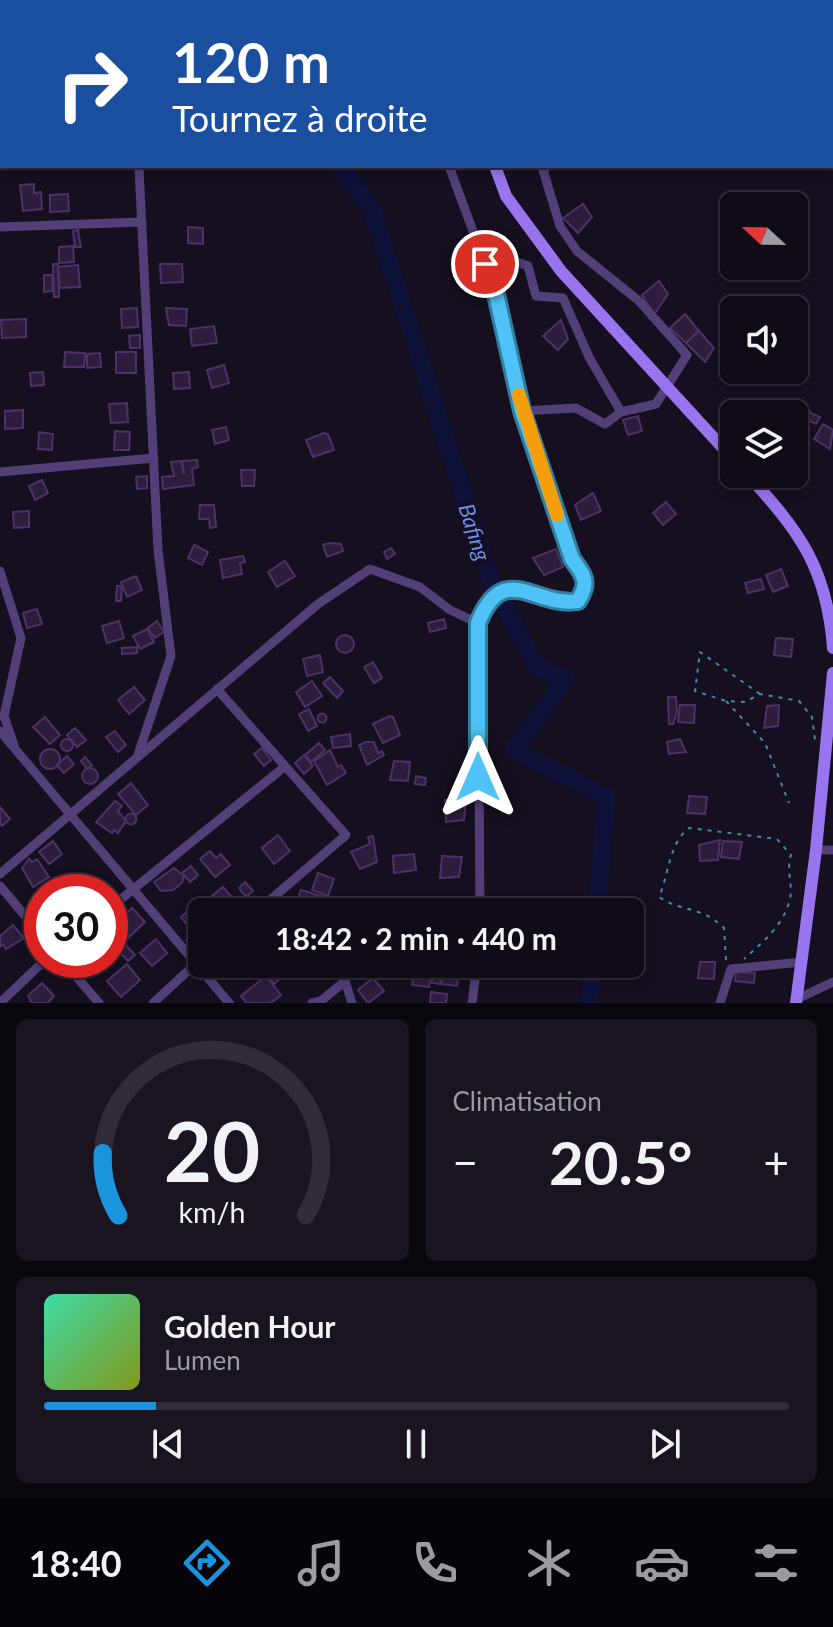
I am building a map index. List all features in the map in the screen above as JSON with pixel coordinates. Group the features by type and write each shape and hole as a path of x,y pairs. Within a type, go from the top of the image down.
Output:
{"main road":[{"path":"496,168 506,196 561,271 720,445"},
{"path":"760,488 784,514 812,557 830,606 833,648"},
{"path":"796,1001 816,850 833,673"}],"street":[{"path":"450,168 496,294 522,411 572,559 585,576 586,589 578,601 566,603 523,588 506,590 486,603 478,623 480,898"},
{"path":"522,411 576,408 605,424 621,412 656,404 687,355 639,301 577,251 560,226 543,168"},
{"path":"138,755 171,656 158,550 139,169"},
{"path":"0,227 142,222"},
{"path":"485,264 520,263 528,266 536,296 563,298 590,359 621,412"},
{"path":"0,472 154,458"},
{"path":"0,874 318,604 370,569 420,587 450,610 478,623"},
{"path":"0,571 21,638 4,716 16,750"},
{"path":"217,689 283,768 346,835 272,898"},
{"path":"0,731 188,949"},
{"path":"128,894 283,768"},
{"path":"816,850 833,850"},
{"path":"0,886 24,915"},
{"path":"720,1003 728,966 801,962"},
{"path":"153,1003 188,971"},
{"path":"0,1003 26,978"},
{"path":"77,978 99,1003"},
{"path":"211,978 229,1003"},
{"path":"472,1003 475,978"},
{"path":"312,1003 321,1001 345,981 352,1003"},
{"path":"796,1001 833,982"}],"path":[{"path":"760,694 745,702 726,701 695,691 700,652 760,694 799,701 812,717 815,745"},
{"path":"726,701 765,743 789,803"},
{"path":"689,828 777,839 791,855 786,869 790,901 772,934 728,966 724,928 708,913 670,904 659,897 672,861 672,848 689,828"}],"building":[{"path":"34,184 34,193 41,192 42,209 23,211 20,185"},
{"path":"68,194 69,211 50,212 50,195"},
{"path":"583,204 592,217 578,233 563,218"},
{"path":"188,227 203,228 203,244 188,243"},
{"path":"78,230 81,247 75,247 73,231"},
{"path":"73,246 74,262 59,263 59,247"},
{"path":"53,264 58,264 59,297 54,297"},
{"path":"160,264 182,264 183,282 161,283"},
{"path":"78,265 80,287 60,288 58,267"},
{"path":"44,275 52,275 53,291 44,292"},
{"path":"659,281 668,294 654,315 642,295"},
{"path":"137,308 138,327 122,328 121,309"},
{"path":"166,308 187,309 186,326 169,325"},
{"path":"685,314 699,331 686,343 670,328"},
{"path":"26,319 26,337 2,338 1,320"},
{"path":"561,320 568,339 558,350 543,336"},
{"path":"214,326 217,343 192,346 190,329"},
{"path":"699,331 714,348 705,362 686,343"},
{"path":"140,335 140,348 130,348 129,336"},
{"path":"65,352 85,353 84,367 64,367"},
{"path":"116,352 136,352 136,373 116,373"},
{"path":"100,353 101,367 87,368 87,354"},
{"path":"224,365 229,383 212,388 207,370"},
{"path":"43,372 44,385 31,386 30,373"},
{"path":"189,372 190,388 174,389 173,373"},
{"path":"127,403 128,422 111,423 109,404"},
{"path":"23,410 23,428 5,429 5,411"},
{"path":"808,412 820,417 816,424 808,420"},
{"path":"638,416 642,431 628,435 623,420"},
{"path":"823,424 833,430 830,449 814,439"},
{"path":"226,427 229,440 215,444 212,430"},
{"path":"115,431 130,432 129,450 114,450"},
{"path":"39,432 53,434 52,450 38,449"},
{"path":"328,434 334,450 313,457 306,440"},
{"path":"197,460 198,467 192,469 194,485 163,489 162,477 174,476 171,462 181,461 184,474 182,461"},
{"path":"241,470 255,470 254,486 242,486"},
{"path":"147,476 147,488 137,489 136,477"},
{"path":"42,480 48,493 35,500 29,486"},
{"path":"593,493 601,511 581,520 575,505"},
{"path":"666,502 676,514 663,525 653,513"},
{"path":"200,505 214,505 216,527 210,528 209,519 199,519"},
{"path":"29,511 29,527 14,528 13,512"},
{"path":"341,544 343,551 327,557 323,545"},
{"path":"194,545 208,552 202,565 188,558"},
{"path":"391,548 395,554 387,559 384,552"},
{"path":"556,549 563,567 544,575 533,558"},
{"path":"243,556 245,562 240,563 242,574 223,578 220,560"},
{"path":"285,561 295,576 277,587 268,572"},
{"path":"781,569 788,586 773,592 766,575"},
{"path":"136,576 142,590 127,597 121,582"},
{"path":"761,579 764,589 748,593 745,583"},
{"path":"117,586 122,586 121,601 116,601"},
{"path":"37,609 42,624 27,628 23,613"},
{"path":"444,619 446,628 430,632 428,623"},
{"path":"119,621 124,638 107,643 102,626"},
{"path":"157,621 164,632 155,638 148,628"},
{"path":"147,629 154,642 140,649 133,636"},
{"path":"345,635 354,644 345,653 336,644"},
{"path":"776,638 793,639 791,657 774,655"},
{"path":"137,647 137,653 122,654 122,648"},
{"path":"320,655 323,672 307,676 303,659"},
{"path":"373,662 382,678 374,683 364,667"},
{"path":"330,677 343,691 337,698 323,683"},
{"path":"312,681 322,696 305,707 296,692"},
{"path":"134,687 145,700 129,714 118,700"},
{"path":"668,697 676,697 677,712 673,724 669,724"},
{"path":"680,705 695,705 694,723 678,722"},
{"path":"779,705 778,726 764,728 767,706"},
{"path":"309,709 317,726 308,731 299,714"},
{"path":"322,714 326,718 322,722 318,718"},
{"path":"45,717 60,735 50,744 33,727"},
{"path":"393,717 400,735 383,743 373,724"},
{"path":"75,728 86,740 77,747 67,735"},
{"path":"115,731 126,745 118,752 106,737"},
{"path":"350,734 351,746 333,748 331,737"},
{"path":"680,739 686,752 669,754 667,742"},
{"path":"62,740 72,740 72,750 62,750"},
{"path":"374,742 378,753 382,751 384,755 367,765 359,745"},
{"path":"319,743 325,750 311,762 305,755"},
{"path":"262,748 271,760 264,766 254,754"},
{"path":"50,749 57,752 60,759 57,766 50,769 43,766 40,759 43,752"},
{"path":"330,750 338,767 341,765 346,773 327,785 314,761"},
{"path":"304,755 313,766 304,774 295,763"},
{"path":"67,756 74,764 64,773 57,765"},
{"path":"85,757 92,765 87,769 81,761"},
{"path":"394,761 410,762 408,781 390,780"},
{"path":"90,768 98,776 90,784 82,776"},
{"path":"416,776 426,778 425,785 415,784"},
{"path":"131,783 148,805 136,815 118,794"},
{"path":"689,796 707,797 705,814 687,813"},
{"path":"445,800 466,800 464,820 446,822"},
{"path":"115,801 122,806 118,811 126,821 118,833 114,830 112,833 96,822"},
{"path":"0,807 10,819 2,826 0,823"},
{"path":"131,813 137,819 131,825 125,819"},
{"path":"278,835 290,851 274,864 262,848"},
{"path":"373,836 377,862 360,869 351,852 370,844 368,837"},
{"path":"720,840 718,860 700,861 699,845"},
{"path":"53,841 62,854 49,864 39,852"},
{"path":"723,841 742,842 739,859 721,857"},
{"path":"210,851 216,858 221,854 230,865 215,877 200,859"},
{"path":"414,854 416,870 394,873 393,856"},
{"path":"442,856 462,857 459,877 440,878"},
{"path":"29,859 32,862 37,859 47,874 25,874 22,868"},
{"path":"191,866 198,875 190,882 182,873"},
{"path":"174,868 184,876 182,883 173,890 161,891 154,882"},
{"path":"318,873 334,879 328,896 312,890"},
{"path":"245,882 253,891 246,897 239,888"},
{"path":"223,887 232,898 209,898"},
{"path":"301,890 324,897 324,898 298,898"},
{"path":"132,908 145,922 128,938 128,912"},
{"path":"188,910 188,926 181,917"},
{"path":"13,925 24,938 6,949 3,944 0,947 0,936"},
{"path":"156,939 167,953 152,966 140,953"},
{"path":"128,947 135,955 128,961"},
{"path":"700,962 715,962 714,979 698,978"},
{"path":"128,965 140,980 121,997 107,981 111,978 128,978"},
{"path":"736,972 755,973 754,983 735,981"},
{"path":"264,978 268,978 281,995 271,1003 246,1003 241,996"},
{"path":"373,978 384,991 368,1003 358,990"},
{"path":"414,978 431,978 429,987 412,985"},
{"path":"433,978 441,978 440,984 432,983"},
{"path":"442,978 458,978 457,986 441,984"},
{"path":"42,983 54,996 48,1003 32,1003 28,996"},
{"path":"431,992 447,994 446,1003 430,1003"}],"waterway":[{"name":"Bafing","path":"341,168 372,209 490,578 537,668 566,678 514,750 606,797 598,898"},
{"name":"Bafing","path":"589,1003 592,978"}],"slow traffic":[{"path":"519,395 557,515"}],"route":[{"path":"478,777 478,623 486,603 506,590 523,588 566,603 578,601 586,589 585,576 572,559 522,411 496,294 485,264"}]}
